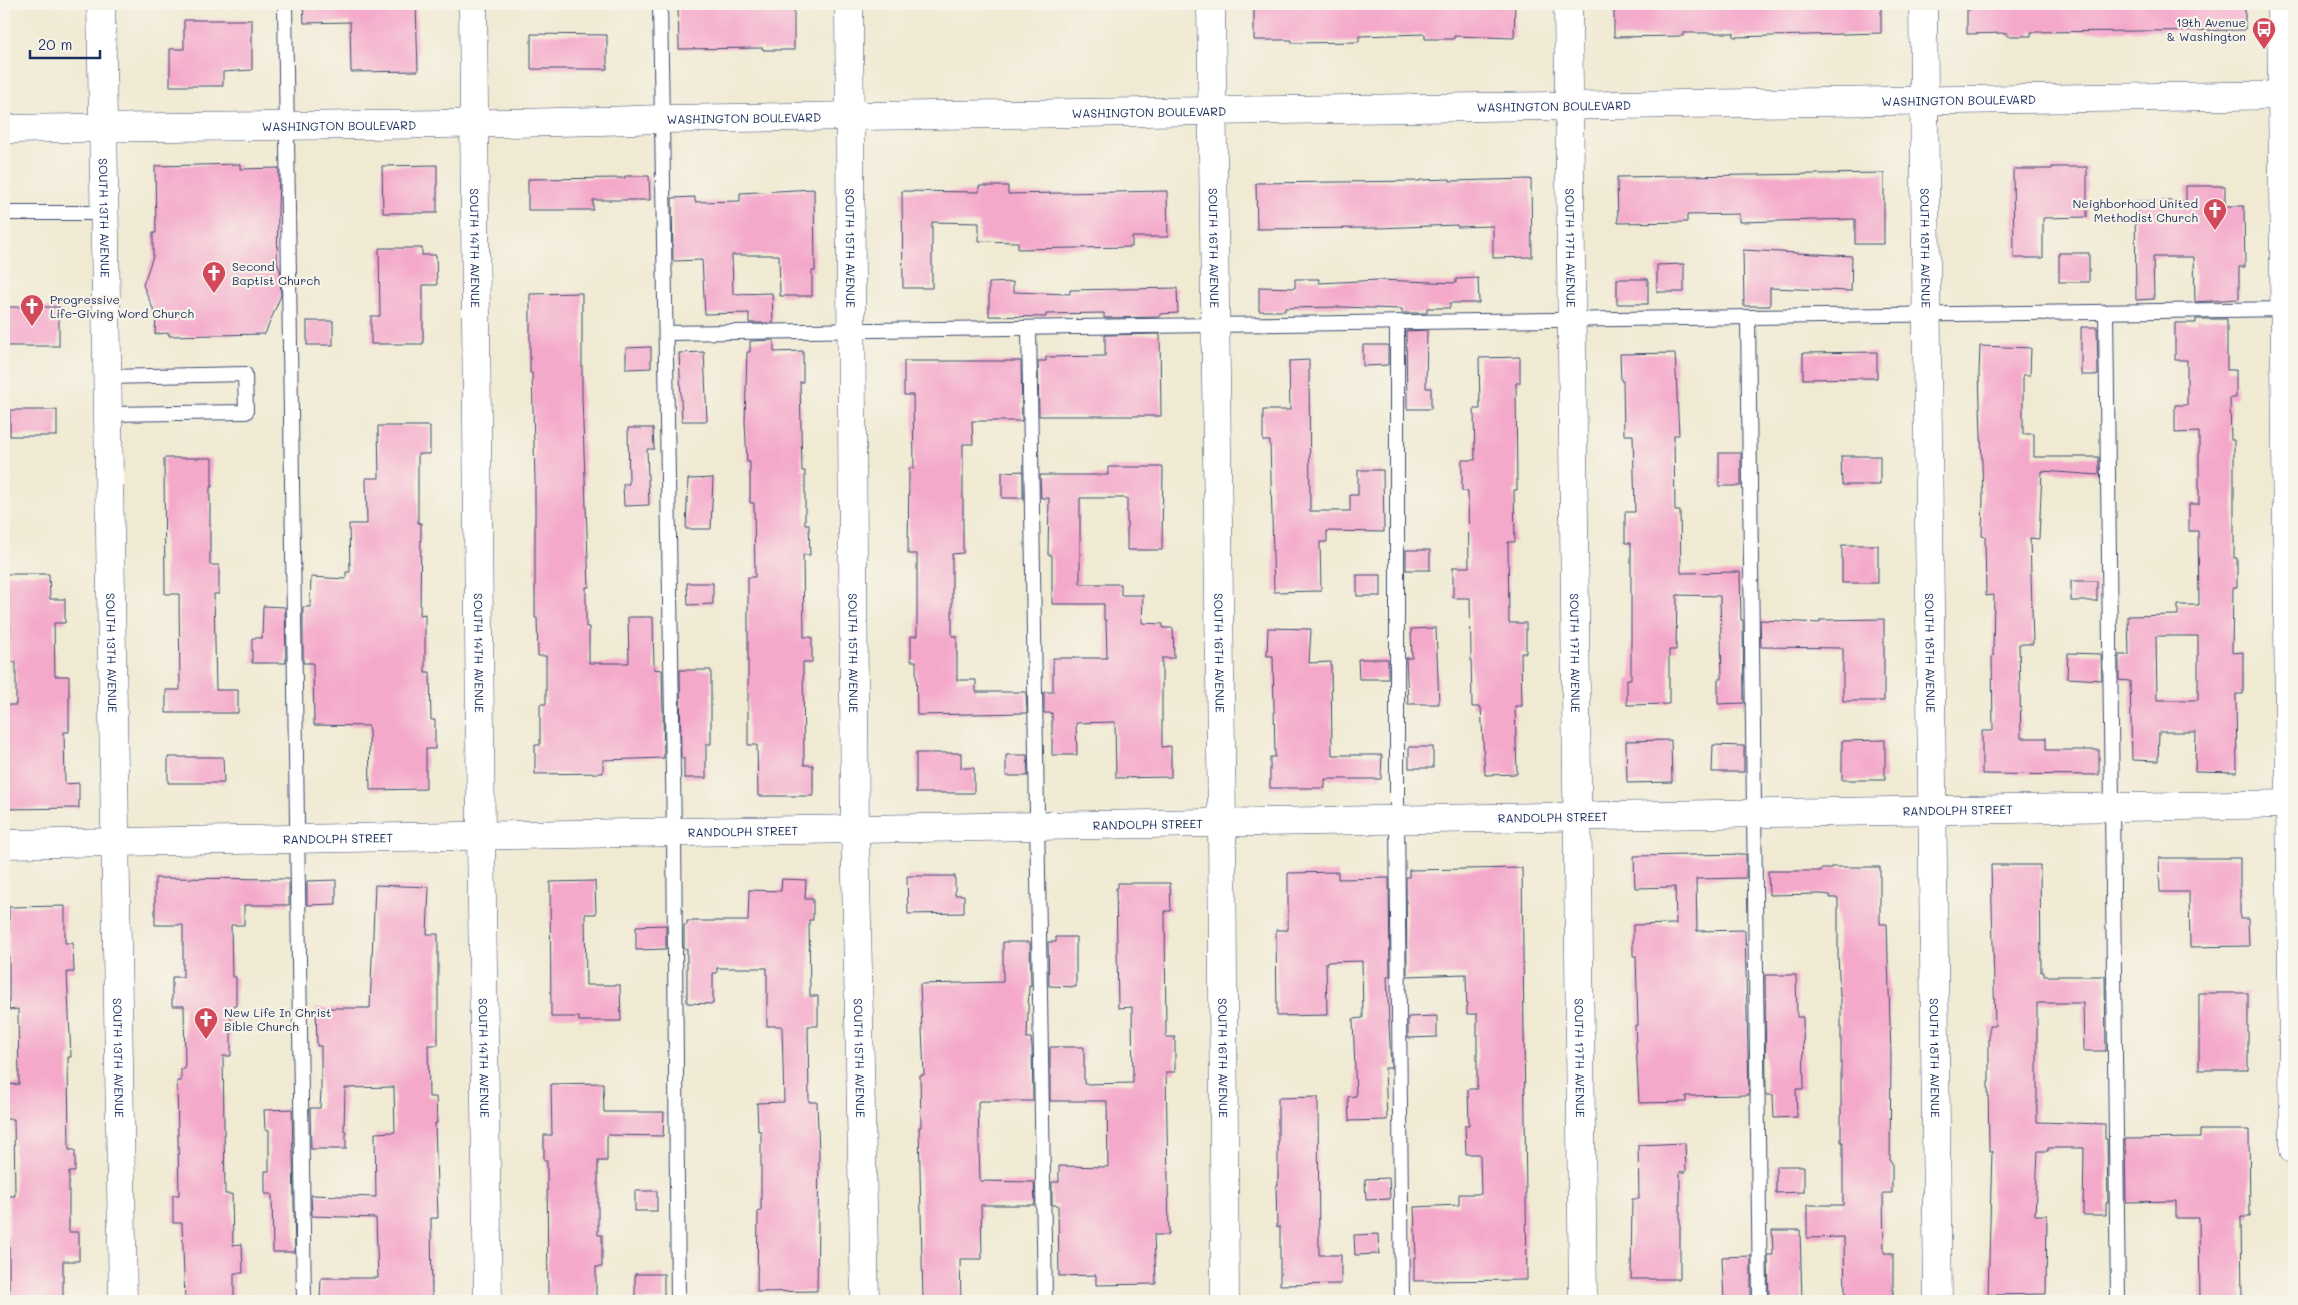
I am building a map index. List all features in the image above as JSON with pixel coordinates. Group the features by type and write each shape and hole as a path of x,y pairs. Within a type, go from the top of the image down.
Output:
{"street":[{"name":"SOUTH 13TH AVENUE","path":"101,4 123,1301"},
{"name":"SOUTH 14TH AVENUE","path":"474,4 481,836 488,1301"},
{"name":"SOUTH 15TH AVENUE","path":"850,4 855,829 865,1301"},
{"name":"SOUTH 16TH AVENUE","path":"1211,4 1222,823 1224,1301"},
{"name":"SOUTH 17TH AVENUE","path":"1568,4 1583,1301"},
{"name":"SOUTH 18TH AVENUE","path":"1923,4 1938,1301"},
{"path":"2281,4 2288,95 2294,1150"},
{"name":"WASHINGTON BOULEVARD","path":"4,129 287,124 476,125 662,119 2288,95"},
{"name":"RANDOLPH STREET","path":"4,844 2291,804"}],"lane":[{"path":"285,4 304,1301"},
{"path":"660,4 674,832 678,1301"},
{"path":"4,213 105,213"},
{"path":"666,333 2290,309"},
{"path":"2106,312 2118,1301"},
{"path":"1748,317 1760,1301"},
{"path":"1397,322 1397,820 1402,1301"},
{"path":"1029,328 1045,1301"},
{"path":"107,377 245,374 246,402 246,412 108,414"}],"building":[{"path":"303,4 416,4 418,71 351,72 350,22 304,23"},
{"path":"678,4 794,4 794,50 763,50 763,48 679,49"},
{"path":"1254,4 1515,4 1514,38 1454,36 1454,39 1425,39 1425,34 1359,36 1359,42 1292,43 1292,40 1254,40"},
{"path":"1614,4 1881,4 1881,33 1734,37 1734,33 1683,33 1683,36 1614,37"},
{"path":"1970,4 2245,4 2245,30 2031,32 2031,36 2007,36 2007,33 1967,34 1967,10 1970,10"},
{"path":"184,20 252,20 252,70 223,72 223,86 170,86 170,49 184,49"},
{"path":"531,34 607,35 607,69 531,69"},
{"name":"Second Baptist Church","path":"240,164 240,169 279,168 277,263 280,270 281,295 265,334 169,336 169,333 155,334 156,316 143,285 153,256 153,233 156,233 155,166"},
{"path":"437,165 437,213 383,213 382,166"},
{"path":"2052,167 2087,167 2087,217 2043,218 2043,258 2014,258 2013,169 2052,169"},
{"path":"1884,173 1884,244 1855,244 1855,219 1739,222 1739,214 1687,215 1687,222 1618,223 1617,177"},
{"path":"625,176 649,176 650,200 593,200 593,210 528,210 528,179 625,178"},
{"path":"1450,179 1450,181 1531,179 1532,257 1493,258 1493,226 1257,229 1256,183"},
{"path":"979,186 1008,186 1008,194 1167,191 1168,237 1132,237 1132,247 1018,249 1018,242 979,241 979,223 932,222 932,288 903,288 902,191 979,192"},
{"path":"2186,186 2225,186 2225,206 2244,206 2245,267 2239,267 2239,299 2195,302 2194,257 2153,257 2154,299 2136,300 2135,201 2186,201"},
{"path":"814,189 815,271 812,271 812,296 780,296 779,255 732,255 733,294 772,293 773,323 749,323 749,313 705,314 702,260 673,261 672,198 695,197 695,202 740,201 740,193"},
{"path":"379,248 422,248 422,255 436,255 437,285 423,285 423,344 371,344 371,316 380,316"},
{"path":"1743,250 1852,256 1851,291 1770,288 1770,306 1744,306"},
{"path":"2059,253 2089,253 2089,282 2059,282"},
{"path":"1684,264 1684,292 1657,292 1657,265"},
{"path":"1478,278 1479,303 1450,303 1450,308 1427,308 1427,313 1402,313 1402,309 1341,307 1285,308 1285,311 1259,311 1259,287 1295,288 1295,279 1319,279 1319,283 1379,280 1456,283 1456,279"},
{"path":"1617,279 1648,279 1648,304 1617,304"},
{"path":"1013,282 1013,292 1070,294 1070,290 1177,288 1178,313 1160,314 1160,317 1104,318 1104,313 1046,314 1046,317 989,316 989,283"},
{"path":"582,293 582,397 589,587 586,587 586,627 589,627 589,663 629,663 628,617 653,617 654,669 662,670 664,758 603,760 603,773 535,774 535,745 540,745 540,704 546,704 546,656 538,656 537,618 535,618 535,480 532,373 530,373 530,294"},
{"name":"Progressive Life-Giving Word Church","path":"4,307 59,307 59,346 4,346"},
{"path":"2196,319 2227,319 2227,370 2236,370 2236,398 2230,398 2231,440 2234,440 2234,558 2237,558 2237,587 2233,587 2232,653 2243,652 2243,694 2236,694 2237,772 2195,771 2196,732 2159,732 2158,761 2132,760 2130,681 2119,680 2119,655 2129,655 2128,616 2178,615 2178,605 2199,605 2198,531 2189,531 2189,504 2199,504 2199,432 2175,433 2175,405 2187,405 2187,360 2175,360 2175,323 2196,323","holes":["2156,636 2198,636 2198,700 2157,700"]},
{"path":"307,321 333,321 333,345 307,345"},
{"path":"2081,327 2097,327 2098,375 2081,375"},
{"path":"1427,330 1426,388 1431,388 1431,409 1407,409 1406,331"},
{"path":"1160,334 1161,416 1039,416 1038,361 1046,361 1046,357 1105,356 1105,335"},
{"path":"774,340 774,352 803,351 803,382 800,382 802,471 805,471 805,524 809,524 810,555 803,555 804,637 812,637 812,662 803,662 804,765 813,765 813,796 758,796 757,745 748,745 748,577 755,577 754,503 750,503 750,462 747,462 745,422 747,352 750,352 750,341"},
{"path":"1363,345 1388,345 1388,365 1363,366"},
{"path":"1980,346 2031,348 2030,375 2023,375 2023,434 2034,434 2034,457 2099,457 2099,475 2042,471 2039,539 2030,538 2033,644 2019,644 2021,738 2046,738 2046,750 2099,750 2099,775 1982,774 1982,731 1993,731 1992,656 1994,595 1986,596 1985,537 1982,536"},
{"path":"651,347 651,368 626,369 626,348"},
{"path":"704,352 707,421 682,421 679,353"},
{"path":"1877,352 1877,378 1803,379 1803,353"},
{"path":"1675,353 1679,435 1674,435 1675,511 1680,511 1681,573 1740,572 1741,620 1743,620 1744,703 1718,704 1718,679 1722,679 1720,596 1677,595 1676,650 1669,650 1669,704 1627,705 1627,679 1631,679 1631,543 1625,543 1625,512 1635,512 1633,435 1624,435 1623,381 1621,381 1620,354"},
{"path":"1520,357 1520,383 1516,383 1517,490 1514,490 1515,542 1508,542 1509,623 1526,623 1526,653 1521,653 1522,706 1515,706 1517,774 1485,775 1481,707 1472,707 1470,598 1453,598 1453,567 1469,567 1468,491 1462,491 1462,460 1475,460 1474,409 1480,409 1479,358"},
{"path":"1309,360 1310,511 1350,511 1350,495 1358,495 1358,470 1383,470 1384,532 1327,531 1327,542 1320,542 1321,591 1274,592 1270,441 1263,441 1263,410 1290,410 1289,361"},
{"path":"904,361 1021,361 1022,421 972,421 973,444 963,444 963,553 952,554 952,636 957,636 957,680 976,680 976,692 1026,692 1027,713 917,715 916,661 911,661 911,636 917,636 917,554 908,554 909,468 914,468 913,395 904,395"},
{"path":"10,410 57,410 57,436 10,436"},
{"path":"378,426 430,426 430,454 418,454 418,523 421,523 420,615 425,614 425,672 430,672 431,720 435,720 435,749 426,749 426,789 370,790 369,726 314,725 313,663 303,663 303,607 310,607 311,577 346,579 346,572 350,572 349,524 367,524 366,478 379,478"},
{"path":"628,428 653,428 654,449 647,449 649,505 624,506 623,484 629,484"},
{"path":"1719,453 1741,453 1741,486 1719,486"},
{"path":"1841,456 1880,456 1880,485 1842,485"},
{"path":"164,458 212,458 210,565 219,565 219,594 214,594 216,690 238,690 238,713 166,713 166,690 180,690 179,594 165,594"},
{"path":"1108,467 1163,467 1162,550 1127,550 1127,498 1080,498 1080,584 1121,584 1121,595 1143,595 1142,623 1163,624 1163,628 1173,628 1174,658 1162,658 1162,747 1171,746 1171,777 1116,778 1115,722 1076,723 1077,755 1052,755 1052,713 1044,713 1044,692 1053,692 1053,658 1107,658 1106,620 1104,620 1104,604 1052,604 1052,555 1048,555 1049,498 1041,498 1040,475 1108,475"},
{"path":"1023,471 1023,498 1002,498 1002,472"},
{"path":"713,478 711,529 686,529 688,479"},
{"path":"1842,545 1878,545 1878,583 1842,583"},
{"path":"1406,550 1430,550 1430,570 1406,570"},
{"path":"4,574 49,574 50,599 65,599 65,623 54,623 55,676 69,676 69,732 64,732 65,784 79,783 79,808 4,809 4,705 16,705 16,662 10,662 10,623 4,623"},
{"path":"1357,575 1381,575 1381,596 1357,596"},
{"path":"2071,581 2097,581 2097,601 2071,601"},
{"path":"687,583 713,583 713,604 688,605"},
{"path":"263,606 285,607 286,663 252,663 252,638 262,638"},
{"path":"1884,619 1884,701 1843,701 1843,648 1761,647 1760,620 1820,623 1820,620"},
{"path":"1268,628 1311,629 1309,663 1331,662 1332,755 1382,755 1381,779 1325,779 1325,788 1270,788 1270,757 1275,757 1273,656 1267,656"},
{"path":"1436,628 1439,704 1408,704 1406,658 1412,658 1411,629"},
{"path":"2068,653 2101,654 2102,680 2067,678"},
{"path":"1358,659 1388,659 1388,679 1359,679"},
{"path":"680,670 711,670 711,744 706,744 706,778 684,778 684,758 681,758"},
{"path":"1671,740 1672,782 1627,783 1626,741"},
{"path":"1885,740 1885,780 1842,780 1842,741"},
{"path":"1713,745 1744,746 1744,772 1712,772"},
{"path":"1409,747 1433,747 1433,768 1409,768"},
{"path":"916,753 961,753 961,768 974,768 974,793 916,793"},
{"path":"1006,755 1027,755 1028,776 1006,776"},
{"path":"168,757 223,757 224,783 168,783"},
{"path":"1746,854 1746,878 1696,879 1697,931 1745,930 1749,1095 1686,1096 1686,1102 1639,1103 1635,1025 1638,1025 1636,956 1633,956 1633,925 1676,924 1675,887 1635,888 1634,856"},
{"path":"2159,858 2240,858 2240,919 2248,919 2249,946 2190,947 2189,892 2160,892"},
{"path":"1991,865 2040,865 2041,972 2044,972 2044,976 2105,976 2106,1051 2084,1051 2083,1003 2037,1003 2037,1122 2105,1124 2105,1139 2107,1139 2108,1202 2106,1202 2106,1215 2083,1215 2084,1148 2048,1148 2048,1151 2038,1151 2035,1215 2047,1215 2046,1294 1988,1295 1992,1151 1989,1151 1989,1026 1995,1026"},
{"path":"1830,867 1880,867 1880,924 1887,924 1891,1056 1890,1162 1892,1162 1892,1193 1883,1193 1884,1253 1893,1253 1893,1301 1845,1301 1844,1237 1807,1238 1807,1205 1843,1205 1838,898 1830,898 1830,895 1821,894 1769,895 1768,871 1821,871 1821,869 1830,869"},
{"path":"1522,868 1527,1280 1414,1281 1414,1257 1416,1257 1414,1207 1459,1205 1459,1194 1481,1194 1480,1154 1466,1154 1465,1125 1469,1125 1468,1089 1477,1089 1477,1014 1467,1014 1466,974 1407,976 1406,877 1409,877 1409,870"},
{"path":"1338,872 1338,879 1389,878 1390,976 1387,976 1391,1068 1385,1068 1387,1120 1349,1121 1348,1097 1356,1096 1353,1019 1363,1018 1362,961 1326,962 1327,1015 1277,1016 1276,930 1288,930 1288,873"},
{"path":"907,876 955,876 955,895 964,895 964,913 908,914"},
{"path":"155,878 289,879 289,905 244,905 244,925 231,925 232,977 236,977 236,1006 231,1006 231,1056 223,1056 225,1194 232,1194 233,1245 242,1244 243,1273 234,1273 234,1301 185,1301 182,1223 173,1223 173,1195 179,1195 177,1081 181,1081 181,1069 185,1069 184,1006 172,1006 172,977 183,977 183,925 155,925"},
{"path":"782,879 806,880 805,899 813,899 813,920 809,920 810,996 818,996 818,1026 808,1026 809,1102 817,1102 819,1154 817,1291 757,1292 758,1211 761,1211 761,1131 758,1131 757,1103 784,1102 782,1026 767,1026 767,968 717,968 717,973 713,973 713,1004 687,1003 687,949 684,949 684,925 687,925 687,921 748,921 749,890 781,891"},
{"path":"336,880 336,904 307,905 307,881"},
{"path":"595,881 596,914 585,914 586,985 620,985 621,1021 579,1021 579,1017 551,1017 550,882"},
{"path":"1118,883 1170,883 1171,911 1165,911 1166,1037 1175,1037 1175,1072 1166,1072 1169,1235 1154,1235 1156,1284 1096,1285 1096,1275 1059,1276 1058,1205 1052,1205 1052,1182 1059,1182 1059,1166 1108,1167 1107,1101 1050,1101 1050,1047 1084,1047 1084,1084 1133,1083 1132,1007 1118,1008 1116,888 1118,888"},
{"path":"375,885 429,887 427,934 438,934 438,1045 428,1045 429,1097 436,1097 437,1123 435,1123 438,1218 431,1218 432,1299 320,1299 321,1278 378,1278 376,1218 312,1216 311,1195 376,1197 375,1133 395,1132 394,1087 345,1088 344,1131 346,1131 346,1149 311,1149 310,1108 320,1108 321,1046 317,1046 316,1008 370,1008"},
{"path":"65,906 65,943 73,943 74,972 67,972 71,1057 68,1057 69,1150 75,1150 75,1172 69,1172 69,1232 79,1232 79,1261 63,1261 63,1301 9,1301 9,1196 15,1196 14,1119 4,1119 4,1085 19,1084 18,1009 9,1010 9,907"},
{"path":"666,925 666,949 636,950 636,926"},
{"path":"1056,937 1076,937 1076,987 1049,986 1048,942 1056,942"},
{"path":"1003,942 1030,942 1031,986 1029,985 1027,1038 1031,1038 1032,1047 1033,1101 978,1102 980,1181 1034,1182 1035,1205 981,1205 982,1259 960,1259 961,1301 923,1301 919,1127 921,1127 920,1075 924,1075 920,984 1003,982"},
{"path":"1765,975 1796,975 1797,1017 1803,1017 1804,1089 1796,1089 1797,1117 1774,1118 1773,1095 1766,1095"},
{"path":"2199,993 2248,993 2248,1070 2199,1070"},
{"path":"1437,1016 1437,1037 1408,1038 1408,1017"},
{"path":"603,1083 604,1112 664,1112 663,1136 607,1135 607,1161 598,1161 598,1235 602,1235 602,1267 596,1267 596,1301 548,1301 547,1161 544,1161 544,1135 552,1135 551,1084"},
{"path":"1318,1097 1319,1255 1341,1255 1341,1284 1280,1285 1280,1227 1277,1227 1276,1185 1278,1185 1278,1098"},
{"path":"292,1109 295,1252 273,1252 272,1194 265,1194 265,1171 269,1171 269,1130 265,1130 264,1110"},
{"path":"2200,1130 2249,1130 2250,1217 2241,1217 2242,1301 2200,1301 2199,1218 2176,1218 2176,1201 2126,1202 2125,1139 2200,1138"},
{"path":"1685,1143 1686,1172 1680,1172 1680,1279 1631,1279 1632,1199 1639,1199 1638,1145"},
{"path":"1776,1166 1804,1166 1804,1192 1776,1193"},
{"path":"1389,1178 1390,1199 1366,1200 1365,1179"},
{"path":"635,1191 657,1191 657,1211 635,1211"},
{"path":"1772,1230 1800,1230 1802,1301 1769,1301 1768,1255 1773,1255"},
{"path":"1378,1234 1379,1254 1355,1255 1354,1235"},
{"path":"1751,1256 1751,1301 1724,1301 1722,1257"},
{"path":"635,1274 664,1274 664,1300 635,1300"}],"place":[{"name":"19th Avenue & Washington","path":"2264,50"},
{"name":"Neighborhood United Methodist Church","path":"2215,231"},
{"name":"Second Baptist Church","path":"214,294"},
{"name":"Progressive Life-Giving Word Church","path":"32,327"},
{"name":"New Life In Christ Bible Church","path":"206,1040"}]}
